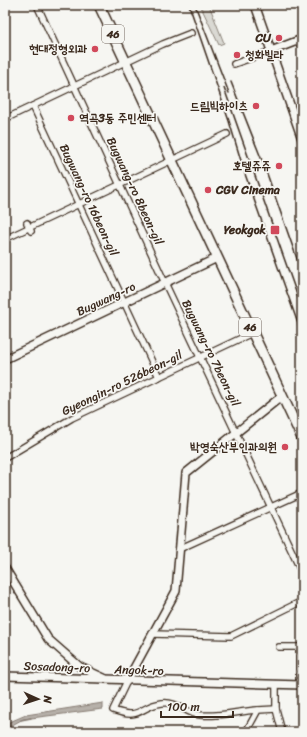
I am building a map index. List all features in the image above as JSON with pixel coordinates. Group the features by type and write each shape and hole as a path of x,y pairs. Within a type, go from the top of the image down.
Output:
{"main road":[{"name":"46","path":"99,5 302,438"}],"street":[{"name":"Bugwang-ro 8beon-gil","path":"37,5 165,283"},
{"path":"255,5 302,139"},
{"path":"5,119 191,33"},
{"path":"234,64 302,39"},
{"name":"Bugwang-ro 16beon-gil","path":"33,106 159,376"},
{"path":"5,239 228,134"},
{"name":"Bugwang-ro","path":"5,359 217,258"},
{"name":"Bugwang-ro 7beon-gil","path":"165,283 302,573"},
{"name":"Gyeongin-ro 526beon-gil","path":"5,458 72,418 252,333"},
{"path":"276,709 258,710 226,716 198,715 179,705 162,703 140,713 126,715 113,710 127,680 176,591 186,473 237,434 282,396"},
{"path":"179,549 302,493"},
{"name":"Angok-ro","path":"5,568 48,639 80,667 108,680 300,685"},
{"path":"153,634 232,636 302,601"},
{"path":"279,647 301,647 300,685"},
{"name":"Sosadong-ro","path":"5,676 108,680"},
{"path":"276,685 276,709 282,732"},
{"path":"246,732 258,710"}],"shaded area":[{"path":"209,5 224,43 219,45 201,7"},
{"path":"103,703 103,709 23,719 5,729 5,724 26,715"}],"waterway":[{"path":"21,720 31,718"}],"railway":[{"path":"189,5 229,121 245,174 302,335"},
{"path":"195,5 229,93"},
{"path":"231,82 265,168 302,273"},
{"path":"224,88 302,309"}],"place":[{"name":"CU","path":"279,38"},
{"name":"현대정형외과","path":"95,49"},
{"name":"청화빌라","path":"237,55"},
{"name":"드림빅하이츠","path":"256,106"},
{"name":"역곡3동 주민센터","path":"71,118"},
{"name":"호텔쥬쥬","path":"279,166"},
{"name":"CGV Cinema","path":"208,190"},
{"name":"Yeokgok","path":"275,230"},
{"name":"박영숙산부인과의원","path":"285,447"}]}
